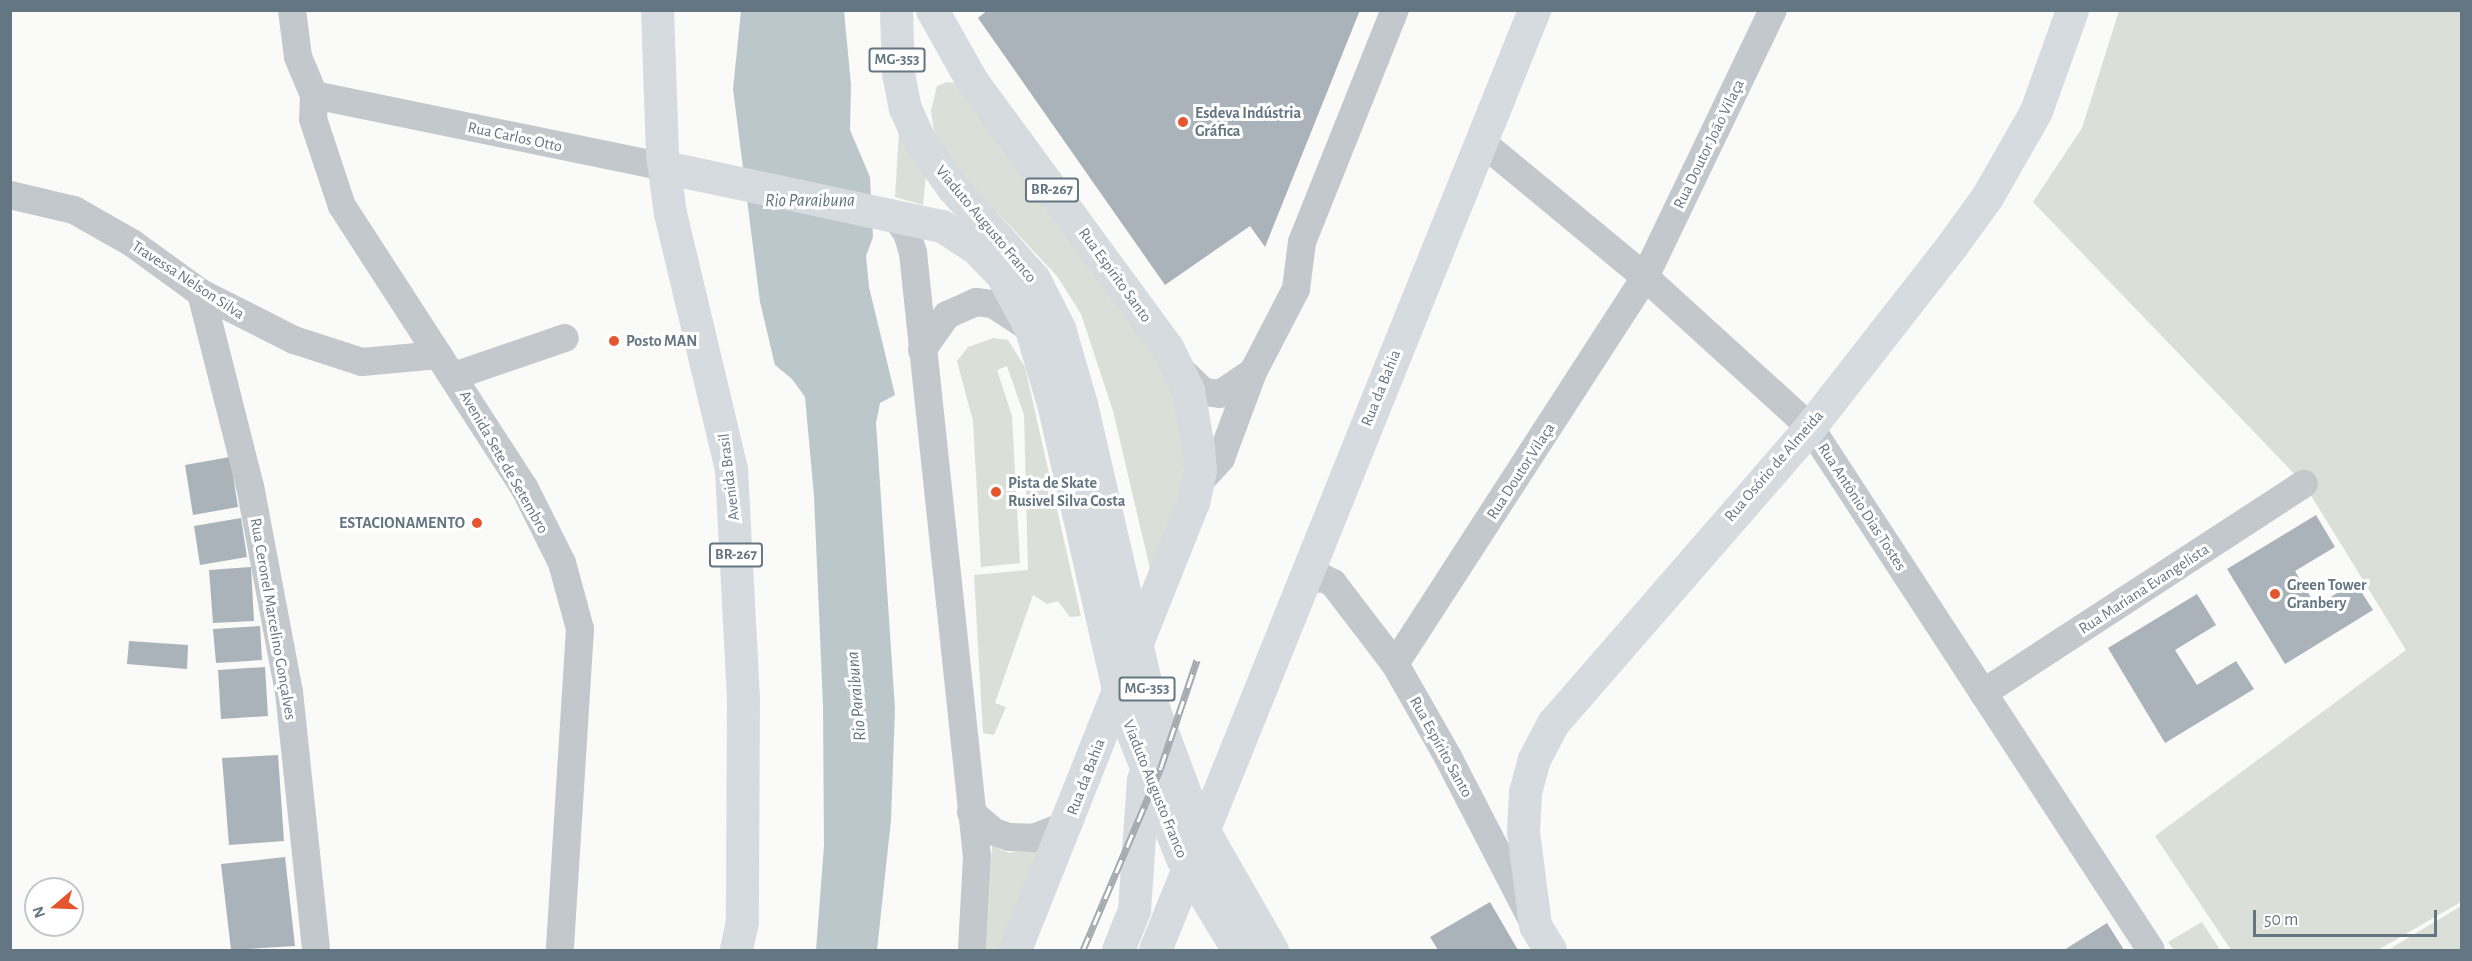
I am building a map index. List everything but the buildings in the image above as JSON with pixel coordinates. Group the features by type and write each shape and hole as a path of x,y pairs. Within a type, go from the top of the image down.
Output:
{"main road":[{"name":"Avenida Brasil","path":"657,10 664,167 670,213 731,470 743,697 742,921 736,951"},
{"name":"Viaduto Augusto Franco","path":"896,10 898,73 905,108 920,142 953,188 1020,262 1046,298 1059,328 1067,406 1111,664 1143,767 1182,858 1238,951"},
{"name":"Rua Espírito Santo","path":"932,10 972,81 1177,366 1194,421 1200,470 1195,494"},
{"name":"Rua da Bahia","path":"1155,951 1302,581 1483,143 1534,10"},
{"name":"Rua Osório de Almeida","path":"1542,938 1526,877 1525,792 1534,759 1553,723 1810,427 1987,197 2036,111 2072,10"},
{"name":"Rua Carlos Otto","path":"664,167 715,179"},
{"name":"Viaduto Augusto Franco","path":"715,179 942,226 976,248 1014,293 1067,406 1148,694 1190,807 1272,951"},
{"name":"Rua da Bahia","path":"1015,951 1067,825 1195,494"},
{"path":"1118,951 1134,910 1143,767"}],"street":[{"name":"Avenida Sete de Setembro","path":"292,10 298,57 314,95 313,119 342,206 524,487 557,554 580,629 560,951"},
{"name":"Rua da Bahia","path":"1195,494 1221,458 1254,372 1296,289 1302,242 1395,10"},
{"name":"Rua Doutor João Vilaça","path":"1645,276 1773,10"},
{"name":"Rua Carlos Otto","path":"314,95 664,167"},
{"name":"Rua Antônio Dias Tostes","path":"1483,143 1645,276 1810,427 2151,951"},
{"name":"Travessa Nelson Silva","path":"10,195 74,210 132,243 201,293 294,340 362,362 446,366 565,338"},
{"path":"885,214 907,233 913,253 977,857 972,951"},
{"name":"Rua Doutor Vilaça","path":"1395,664 1645,276"},
{"name":"Rua Ceronel Marcelino Gonçalves","path":"201,293 250,486 289,692 316,951"},
{"path":"922,350 947,315 976,302 993,304 1031,329"},
{"path":"1177,366 1196,387 1220,394 1254,372"},
{"name":"Rua Mariana Evangelista","path":"1983,693 2304,484"},
{"name":"Rua Espírito Santo","path":"1302,581 1323,578 1333,583 1395,664 1448,756 1542,938"},
{"path":"971,812 994,832 1009,837 1033,838 1067,825"}],"shaded area":[{"path":"2119,11 2461,11 2461,902 2378,950 2231,950 2155,836 2406,650 2304,484 2033,202 2082,128"},
{"path":"947,82 954,83 1165,369 1176,393 1185,463 1177,506 1151,573 1113,411 1081,314 1057,276 944,156 934,132 931,111 937,86"},
{"path":"899,132 926,173 923,205 895,197"},
{"path":"993,338 1008,340 1025,367 1081,616 1070,617 1058,601 1047,604 1033,595 995,703 1006,707 994,735 983,733 974,575 1028,570 1024,415 1007,366 997,370 1012,416 1020,563 981,567 973,421 957,361 968,347"},
{"path":"1045,844 1000,950 986,950 992,846 1009,853"},
{"path":"2461,906 2461,950 2388,950"},
{"path":"2202,922 2220,950 2174,950 2168,942"}],"water":[{"name":"Rio Paraibuna","path":"741,11 844,11 851,85 850,130 870,177 873,237 866,256 869,287 895,395 880,403 876,423 895,709 891,820 877,950 816,950 824,846 823,706 814,496 805,397 792,379 775,365 760,302 733,89"}],"railway":[{"path":"1083,950 1161,767 1197,660"}],"place":[{"name":"Esdeva Indústria Gráfica","path":"1183,122"},
{"name":"Posto MAN","path":"614,341"},
{"name":"Pista de Skate Rusivel Silva Costa","path":"996,492"},
{"name":"ESTACIONAMENTO","path":"477,523"},
{"name":"Green Tower Granbery","path":"2275,594"}]}
